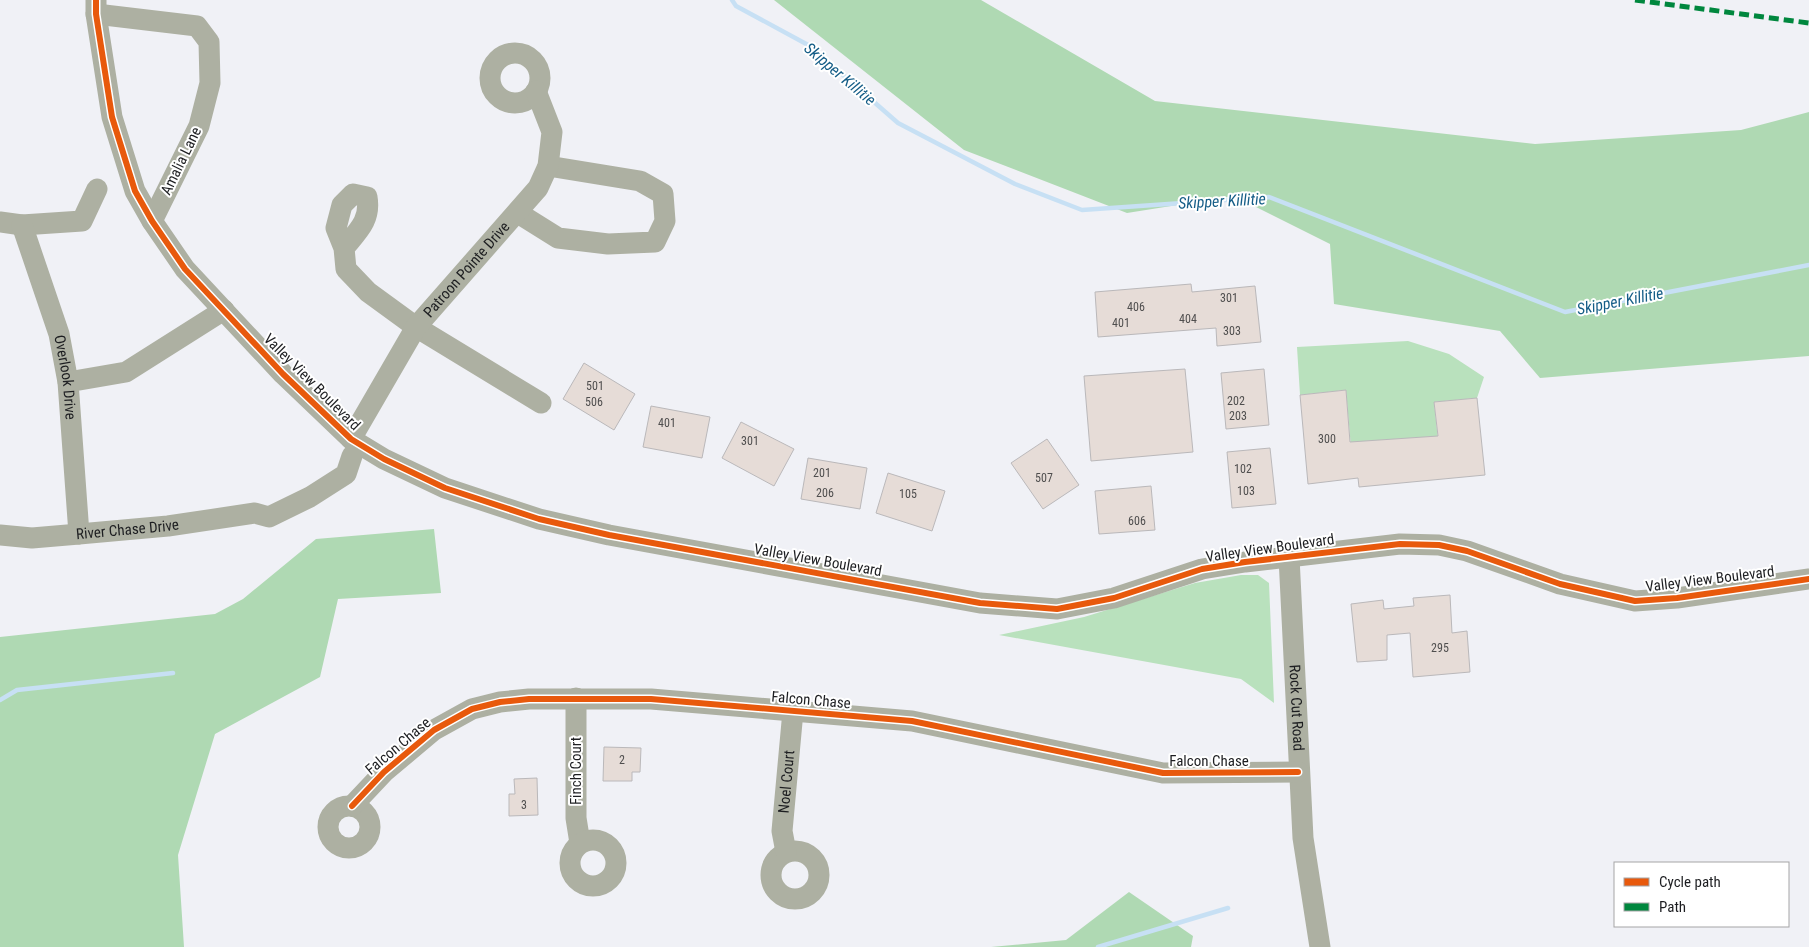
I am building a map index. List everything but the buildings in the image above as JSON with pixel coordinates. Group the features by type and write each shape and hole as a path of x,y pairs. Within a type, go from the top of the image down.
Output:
{"street":[{"name":"Valley View Boulevard","path":"96,7 112,117 135,191 152,221 185,269 283,374 356,448 445,488 539,520 980,603 1057,609 1114,598 1202,570 1289,557 1400,544 1439,545 1468,551 1560,584 1635,601 1677,598 1809,579"},
{"name":"Amalia Lane","path":"96,7 197,26 208,42 210,83 199,126 152,221"},
{"name":"Patroon Pointe Drive","path":"356,448 416,327 538,188 548,166 552,132 536,92"},
{"name":"Patroon Pointe Drive","path":"518,213 558,238 608,244 655,242 665,221 662,194 640,181 548,166"},
{"path":"0,222 22,225 82,221 97,189"},
{"name":"Overlook Drive","path":"22,225 58,334 68,382 79,534"},
{"name":"Patroon Pointe Drive","path":"344,248 346,269 368,292 416,327 541,403"},
{"path":"68,382 126,372 224,310"},
{"name":"River Chase Drive","path":"0,535 32,538 168,526 255,514 264,504 303,486 356,448"},
{"name":"Rock Cut Road","path":"1289,557 1298,772 1303,838 1320,947"},
{"name":"Falcon Chase","path":"352,806 384,772 434,730 472,709 500,702 576,698 651,700 912,721 1163,773 1298,772"},
{"name":"Finch Court","path":"576,698 576,818 580,843"},
{"name":"Noel Court","path":"786,852 782,831 793,711"}],"green space":[{"path":"774,0 981,0 1155,101 1535,144 1741,130 1809,112 1809,356 1540,378 1500,331 1334,304 1330,244 1234,196 1127,213 964,150"},
{"path":"1408,341 1449,354 1484,377 1477,398 1434,402 1439,449 1427,437 1357,442 1352,459 1346,390 1300,395 1297,347"},
{"path":"434,529 441,593 338,599 320,677 215,734 178,855 184,947 0,947 0,637 215,614 243,599 316,539"},
{"path":"1241,575 1258,575 1269,583 1274,703 1241,679 999,635 1084,617 1195,583"},
{"path":"1129,892 1193,936 1191,947 991,947 1066,940"}],"waterway":[{"name":"Skipper Killitie","path":"732,0 736,6 810,46 898,123 1015,184 1082,210 1269,197 1565,312 1809,265"},
{"path":"0,700 17,690 173,673"},
{"path":"1098,947 1228,908"}],"marked path":[{"path":"1635,0 1809,23"}],"cycle path":[{"path":"96,0 96,14 112,117 135,191 152,221 185,269 283,374 351,439 384,459 445,488 539,519 609,535 980,603 1057,609 1114,598 1202,569 1245,562 1400,544 1439,545 1467,551 1560,584 1635,601 1677,598 1809,579"},
{"path":"352,806 384,772 434,730 472,709 500,702 529,699 651,699 912,721 1163,773 1298,772"}]}
